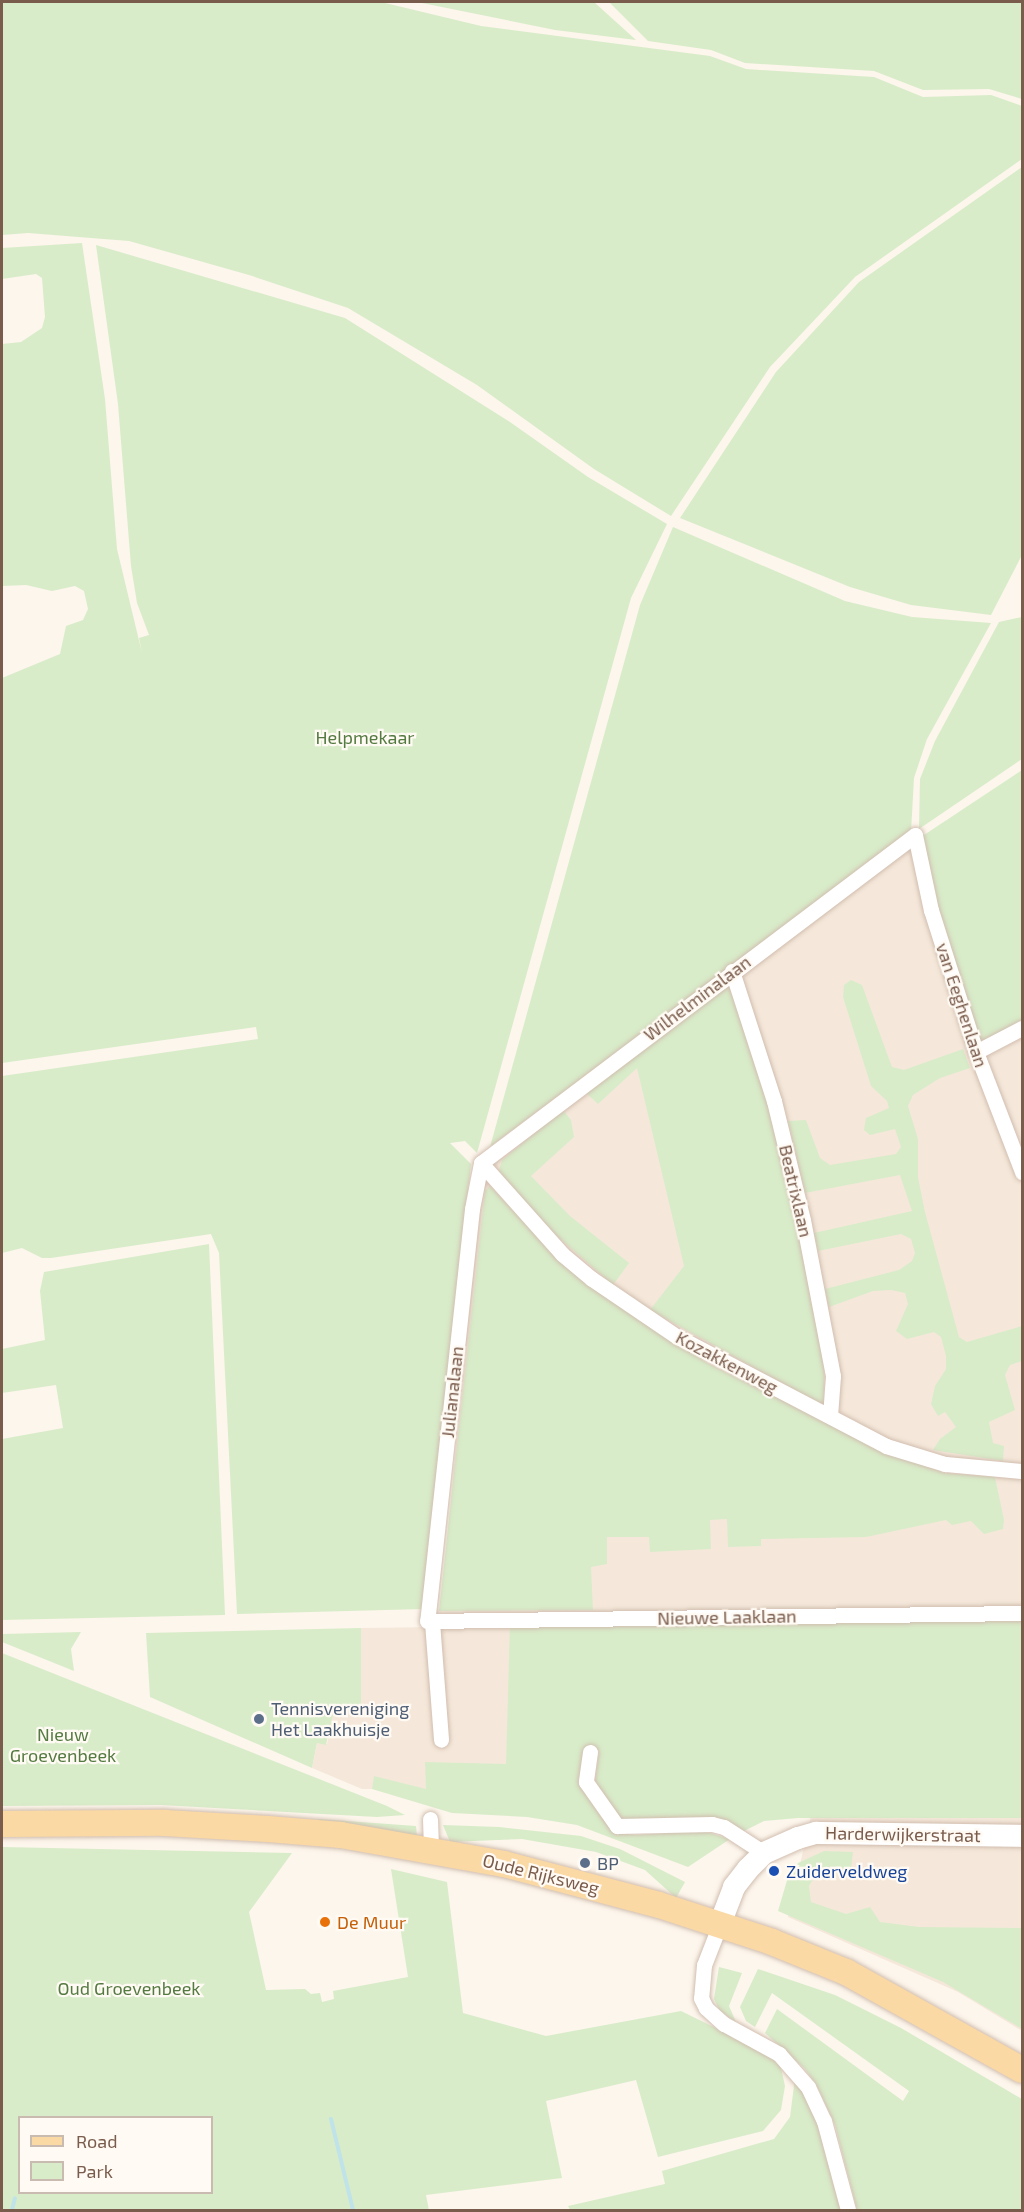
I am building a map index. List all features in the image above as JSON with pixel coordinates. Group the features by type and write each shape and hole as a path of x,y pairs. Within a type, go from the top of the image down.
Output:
{"main road":[{"name":"Oude Rijksweg","path":"12,1824 165,1823 257,1828 431,1849 515,1866 720,1924 846,1972 1023,2070"},
{"name":"Harderwijkerstraat","path":"720,1924 734,1887 764,1853 781,1843 816,1833 1023,1836"}],"street":[{"name":"Wilhelminalaan","path":"481,1163 732,971 915,835"},
{"name":"van Eeghenlaan","path":"915,835 931,910 976,1052 1023,1172"},
{"name":"Beatrixlaan","path":"732,971 774,1101 803,1220 833,1376 830,1416"},
{"path":"976,1052 1023,1028"},
{"name":"Kozakkenweg","path":"481,1163 516,1206 592,1279 676,1336 886,1446 945,1464 1023,1471"},
{"name":"Julianalaan","path":"430,1622 472,1209 481,1163"},
{"name":"Nieuwe Laaklaan","path":"430,1622 1023,1613"},
{"path":"430,1622 441,1740"},
{"path":"590,1752 586,1782 617,1826 712,1824 724,1827 764,1853"},
{"path":"430,1819 431,1849"},
{"path":"720,1924 704,1965 701,1998 706,2008 724,2024 779,2054 808,2087 824,2121 848,2211"}],"shaded area":[{"path":"912,844 1022,1034 1022,2031 958,1992 788,1917 811,1816 529,1789 362,1789 312,1768 317,1743 327,1744 334,1706 361,1705 361,1628 439,1627 482,1169"}],"green space":[{"path":"2,2 381,2 481,26 710,56 746,69 874,77 923,97 991,95 1022,106 1022,159 855,277 770,367 671,516 594,469 477,385 348,308 249,275 129,241 28,233 2,235"},
{"path":"417,2 594,2 636,40 555,30"},
{"path":"609,2 1022,2 1022,99 989,89 923,90 874,71 745,63 711,50 648,41"},
{"path":"1022,167 1022,555 991,615 911,605 850,587 680,518 776,372 859,282"},
{"name":"Helpmekaar","path":"82,243 105,399 117,549 142,653 139,638 149,635 137,603 131,566 118,404 96,245 345,318 510,422 588,477 667,524 631,598 477,1153 465,1141 450,1143 471,1164 423,1609 237,1614 219,1253 211,1234 51,1258 42,1258 22,1248 2,1253 2,1076 258,1039 256,1027 2,1063 2,678 60,654 66,626 83,620 88,609 84,591 75,586 52,591 26,585 2,586 2,344 21,342 42,328 45,317 42,278 36,274 2,279 2,248"},
{"path":"673,527 845,601 912,617 991,623 927,739 914,778 911,832 490,1147 640,605"},
{"path":"1022,617 1022,759 919,829 920,779 935,741 999,622"},
{"path":"1022,770 1022,1023 979,1046 936,908 921,837"},
{"path":"851,980 862,985 892,1067 904,1070 963,1049 970,1068 940,1078 913,1095 908,1106 918,1139 918,1177 925,1212 959,1337 967,1342 1022,1326 1022,1361 1010,1365 1005,1375 1015,1410 989,1422 993,1443 1004,1446 1003,1461 933,1450 940,1439 956,1427 945,1412 938,1416 931,1404 935,1386 946,1369 946,1356 941,1337 934,1332 907,1339 896,1331 908,1304 905,1293 891,1290 873,1291 829,1307 825,1289 899,1270 912,1261 915,1253 911,1239 901,1234 818,1251 814,1233 912,1211 900,1175 805,1193 788,1121 806,1120 820,1158 830,1165 896,1154 901,1147 895,1129 870,1135 864,1130 866,1118 889,1108 887,1101 871,1086 843,997 844,985"},
{"path":"728,983 763,1084 796,1220 824,1366 824,1406 650,1310 684,1266 637,1068 598,1104 586,1093"},
{"path":"563,1110 571,1120 574,1137 531,1176 570,1216 629,1263 613,1285 534,1216 499,1171 502,1160"},
{"path":"490,1186 558,1259 623,1309 707,1363 881,1450 944,1473 995,1477 1004,1520 1003,1529 984,1534 971,1521 952,1525 946,1520 866,1537 761,1539 761,1546 728,1547 727,1519 710,1520 711,1549 650,1552 649,1537 607,1537 607,1564 591,1567 593,1610 439,1611 485,1191"},
{"path":"209,1244 225,1615 2,1620 2,1439 63,1428 56,1385 2,1393 2,1349 45,1340 40,1291 44,1272"},
{"path":"1022,1617 1022,1818 798,1818 764,1821 742,1832 622,1823 595,1785 599,1750 588,1750 584,1782 619,1833 635,1835 703,1831 730,1839 688,1867 577,1825 527,1817 452,1813 372,1789 374,1776 426,1789 425,1762 506,1764 510,1623"},
{"path":"361,1628 361,1706 335,1706 326,1745 317,1743 312,1768 150,1697 146,1633"},
{"path":"81,1632 71,1649 74,1671 2,1642 2,1634"},
{"name":"Nieuw Groevenbeek","path":"2,1653 405,1815 377,1817 161,1805 2,1806"},
{"path":"319,1819 416,1826 417,1837 308,1825"},
{"path":"443,1825 499,1827 581,1836 620,1849 685,1882 676,1898 645,1870 596,1852 522,1839 450,1842"},
{"name":"Oud Groevenbeek","path":"2,1847 292,1853 249,1912 266,1990 305,1989 311,1994 320,1993 322,2002 334,1999 333,1991 408,1977 391,1869 447,1882 463,2013 546,2036 681,2011 779,2059 785,2086 781,2110 763,2131 658,2157 636,2080 546,2101 562,2178 426,2195 429,2210 2,2210"},
{"path":"824,1851 853,1852 851,1869 827,1867 818,1871 809,1886 811,1902 846,1914 870,1907 880,1922 919,1927 1022,1928 1022,2029 943,1982 778,1911 788,1877 798,1863"},
{"path":"719,1967 742,1973 729,2006 736,2022 720,2011 714,1999"},
{"path":"758,1969 835,1995 901,2028 1022,2099 1022,2210 857,2210 835,2125 816,2084 804,2068 765,2033 777,2009 903,2101 909,2091 772,1993 755,2027 746,2021 740,2007"},
{"path":"795,2078 811,2101 843,2210 570,2210 568,2206 665,2184 662,2171 774,2139 790,2117"}],"waterway":[{"path":"331,2119 353,2210"},
{"path":"12,2210 15,2198"}],"place":[{"name":"Tennisvereniging Het Laakhuisje","path":"259,1719"},
{"name":"BP","path":"585,1863"},
{"name":"Zuiderveldweg","path":"774,1871"},
{"name":"De Muur","path":"325,1922"}]}
